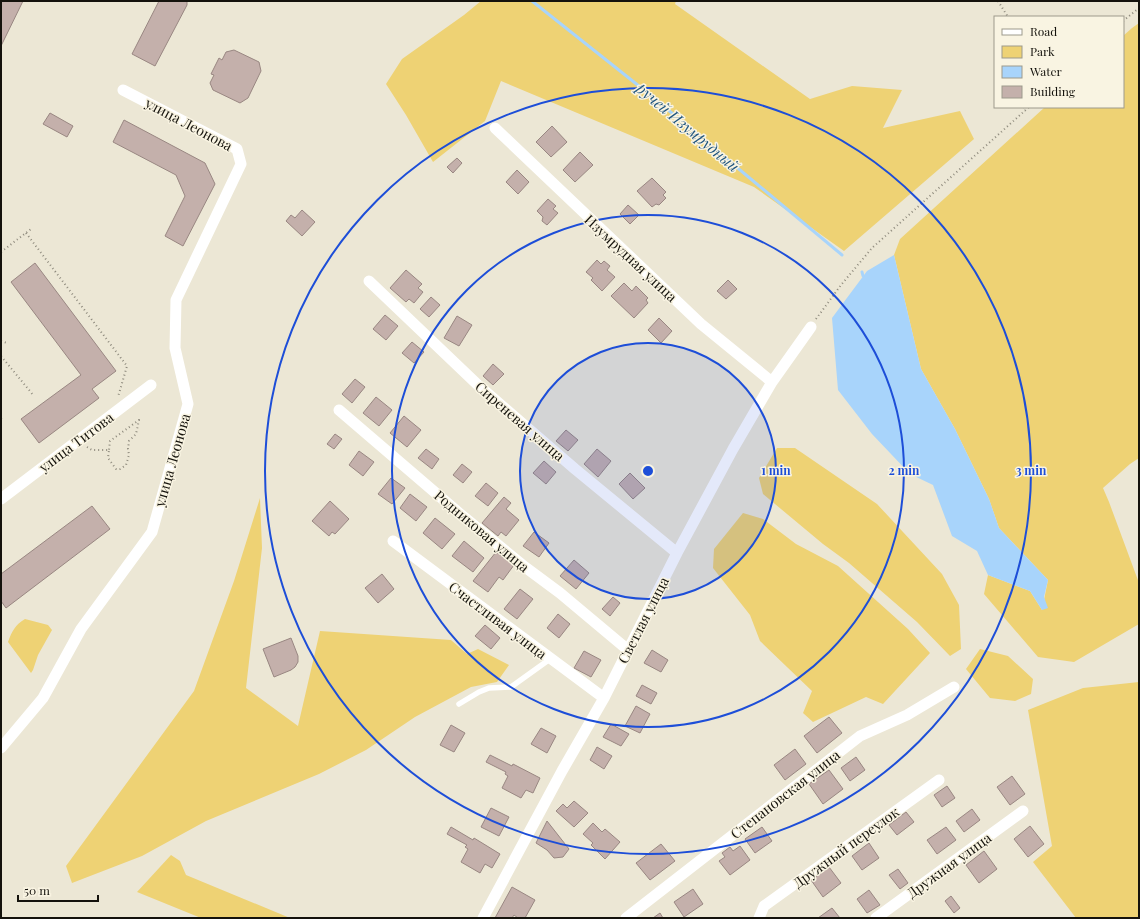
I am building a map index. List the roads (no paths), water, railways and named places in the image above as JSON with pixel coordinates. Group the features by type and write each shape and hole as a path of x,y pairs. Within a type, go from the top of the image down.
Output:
{"street":[{"name":"улица Леонова","path":"1,748 43,698 82,629 152,532 188,404 175,348 176,300 241,164 237,149 123,90"},
{"name":"Изумрудная улица","path":"495,128 701,324 772,382"},
{"name":"Сиреневая улица","path":"369,281 479,386 575,469 677,553"},
{"name":"Светлая улица","path":"482,918 562,771 604,698 677,553 733,449 772,382 811,327"},
{"name":"улица Титова","path":"1,499 151,385"},
{"name":"Родниковая улица","path":"338,410 459,513 525,567 560,593 628,650"},
{"name":"Счастливая улица","path":"393,541 604,698"},
{"name":"Степановская улица","path":"626,918 860,736 907,715 954,687"},
{"name":"Дружный переулок","path":"760,918 764,906 939,780"},
{"name":"Дружная улица","path":"876,918 1023,811"}],"lane":[{"path":"458,704 489,688 511,687 550,659"}],"water":[{"path":"894,255 921,369 955,429 989,499 999,528 1048,580 1044,597 1048,608 1042,610 1030,591 988,575 977,551 952,536 933,485 910,474 872,434 838,390 832,318 867,271"}],"waterway":[{"name":"ручей Изумрудный","path":"532,1 649,94 842,255"},
{"name":"ручей Изумрудный","path":"862,272 863,276"}]}
